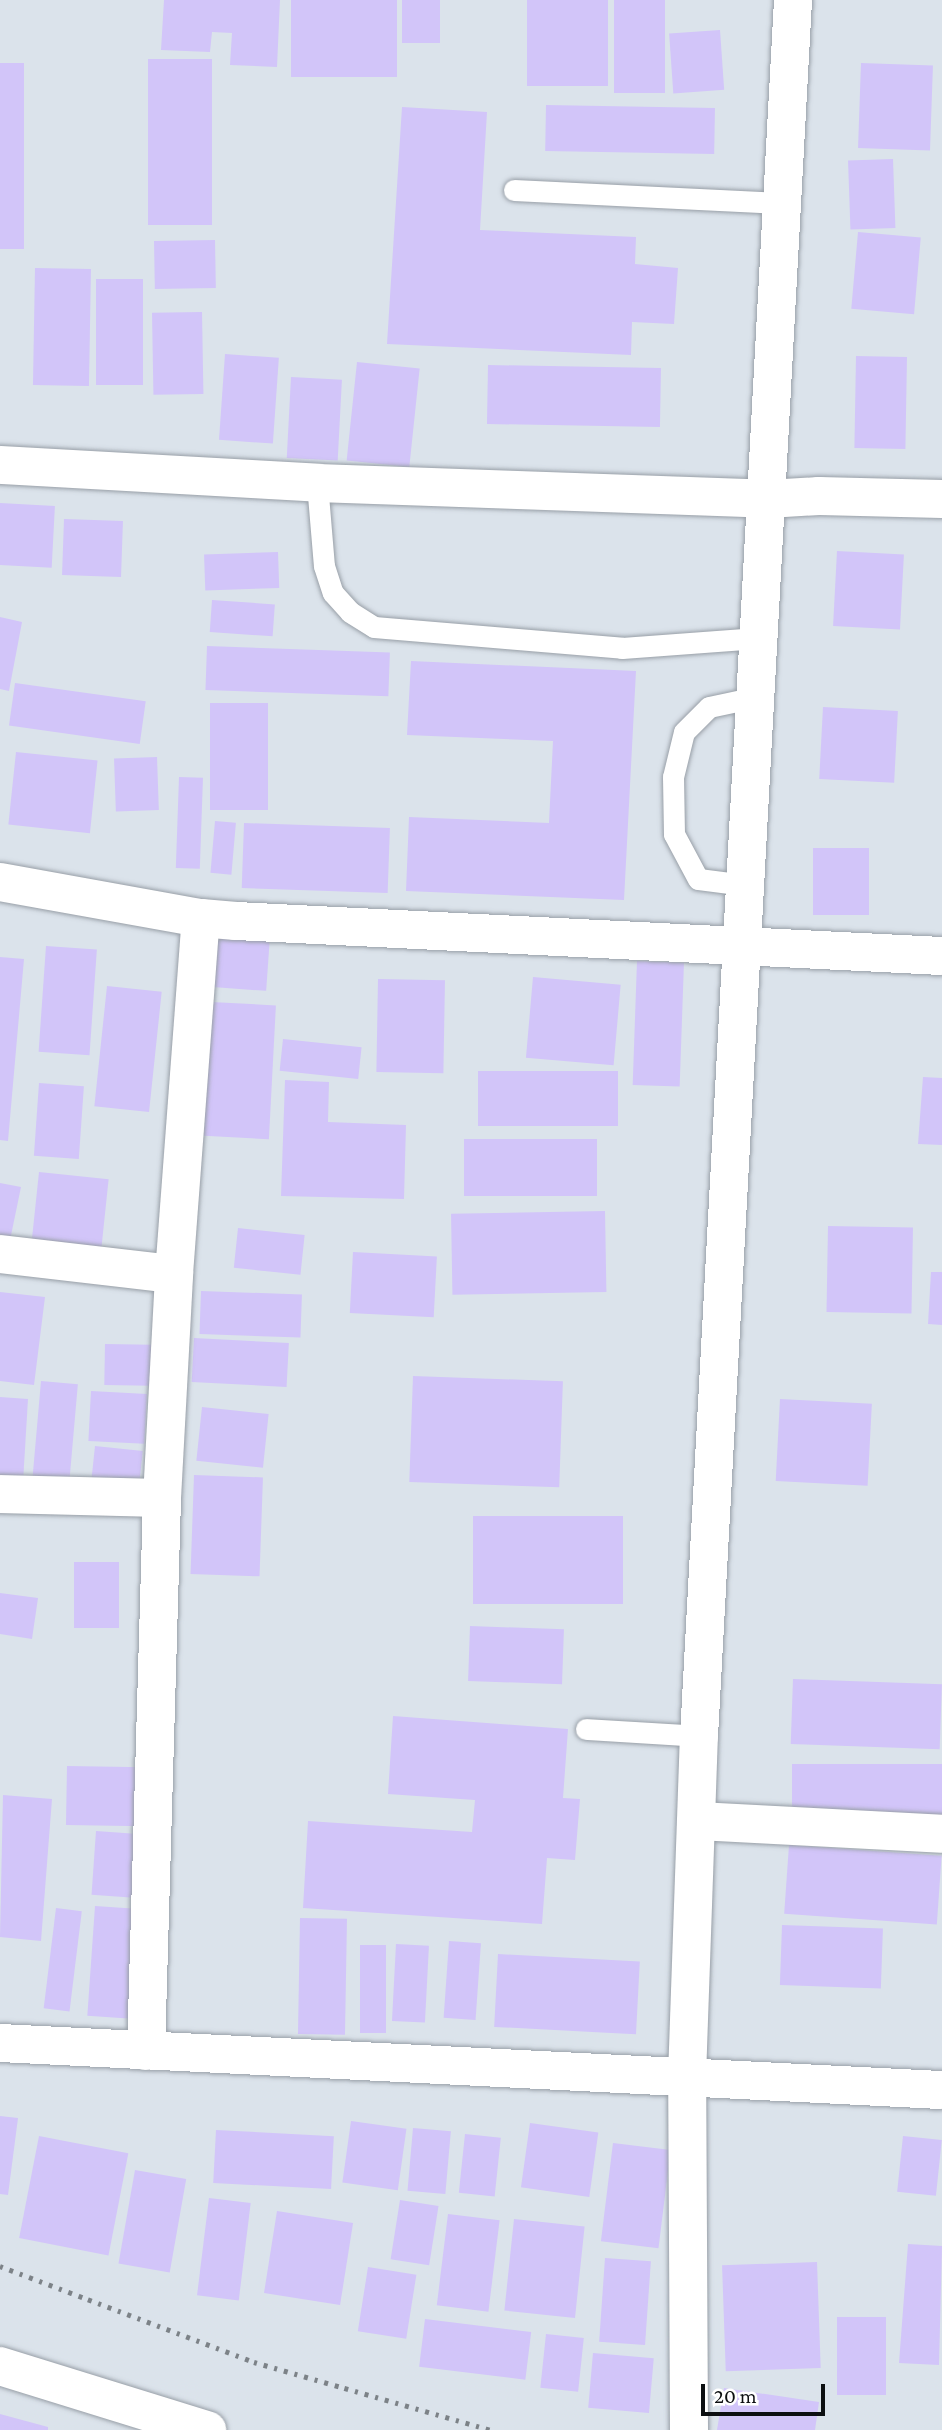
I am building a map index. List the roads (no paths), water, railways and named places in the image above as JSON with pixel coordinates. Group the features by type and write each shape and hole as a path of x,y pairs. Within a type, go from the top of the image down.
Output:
{"street":[{"path":"689,2430 687,2077 699,1737 793,0"},
{"path":"0,465 317,483 768,499 819,496 942,499"},
{"path":"0,882 201,918 942,956"},
{"path":"146,2052 162,1498 174,1274 201,918"},
{"path":"0,1254 174,1274"},
{"path":"0,1494 162,1498"},
{"path":"698,1821 942,1834"},
{"path":"0,2043 942,2090"},
{"path":"0,2366 207,2430"}],"lane":[{"path":"514,190 781,203"},
{"path":"317,483 324,566 333,593 350,612 374,627 622,648 758,638"},
{"path":"745,885 698,879 674,834 673,777 684,732 709,707 756,697"},
{"path":"586,1729 699,1737"}],"railway":[{"path":"0,2266 254,2362 491,2430"}]}
